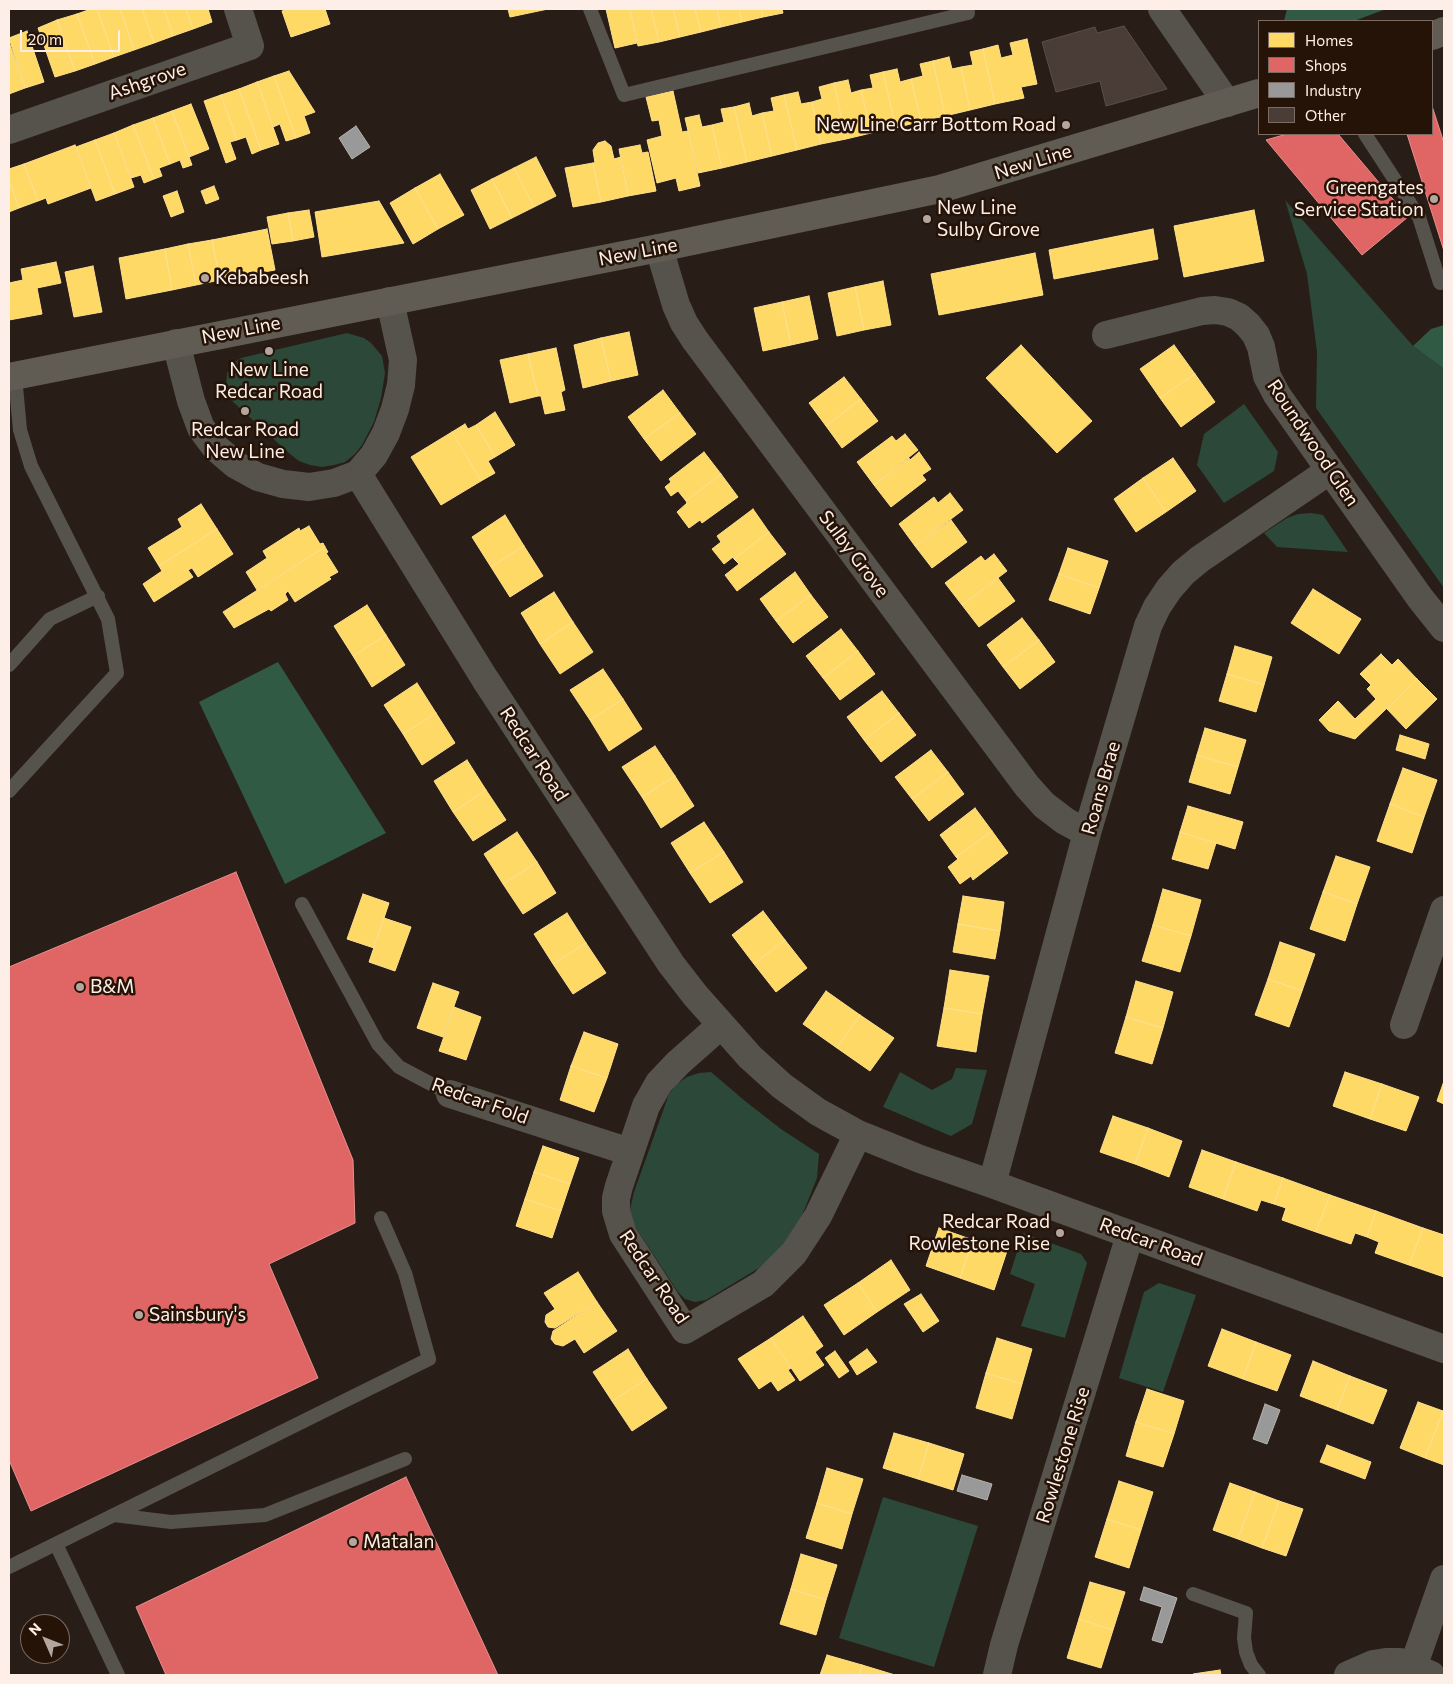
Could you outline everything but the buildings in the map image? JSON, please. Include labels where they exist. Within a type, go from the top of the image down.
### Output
[{"type":"main road","name":"New Line","points":[[12,376],[659,248],[940,189],[1258,94]]},
{"type":"street","name":"Ashgrove","points":[[9,130],[250,46],[238,9]]},
{"type":"street","points":[[1162,9],[1227,103]]},
{"type":"street","name":"Sulby Grove","points":[[659,248],[676,304],[684,323],[695,340],[1027,786],[1044,804],[1065,821],[1088,833]]},
{"type":"street","points":[[176,343],[191,401],[201,428],[216,448],[236,465],[258,477],[283,484],[300,486],[334,483],[358,474],[374,455],[395,409],[401,385],[403,360],[390,301]]},
{"type":"street","name":"Roundwood Glen","points":[[1106,335],[1202,311],[1228,312],[1239,317],[1256,335],[1261,347],[1267,376],[1277,396],[1420,598],[1444,628]]},
{"type":"street","name":"Roans Brae","points":[[992,1184],[1088,833],[1148,626],[1157,607],[1183,573],[1200,559],[1329,471]]},
{"type":"street","name":"Redcar Road","points":[[358,474],[485,679],[671,964],[750,1057],[782,1086],[818,1112],[858,1134],[920,1159],[1444,1349]]},
{"type":"street","points":[[1404,1024],[1444,910]]},
{"type":"street","name":"Redcar Road","points":[[721,1025],[678,1063],[659,1083],[646,1106],[616,1198],[616,1211],[623,1234],[685,1330],[763,1284],[794,1253],[818,1216],[858,1134]]},
{"type":"street","name":"Redcar Fold","points":[[450,1094],[630,1152]]},
{"type":"street","name":"Rowlestone Rise","points":[[997,1675],[1004,1645],[1130,1235]]},
{"type":"street","points":[[1348,1675],[1373,1664],[1386,1662],[1400,1662],[1422,1671],[1444,1579]]},
{"type":"lane","points":[[590,9],[624,95],[968,12],[967,9]]},
{"type":"lane","points":[[1366,135],[1419,217],[1440,283],[1444,282]]},
{"type":"lane","points":[[9,792],[117,673],[108,619],[32,466],[20,430],[12,376]]},
{"type":"lane","points":[[9,665],[50,619],[98,596]]},
{"type":"lane","name":"Redcar Fold","points":[[302,904],[378,1044],[399,1067],[450,1094]]},
{"type":"lane","points":[[9,1567],[429,1359],[405,1273],[381,1218]]},
{"type":"lane","points":[[114,1515],[171,1522],[265,1515],[405,1459]]},
{"type":"lane","points":[[56,1544],[118,1675]]},
{"type":"lane","points":[[1193,1594],[1246,1613],[1244,1638],[1246,1652],[1251,1665],[1259,1675]]},
{"type":"green space","points":[[1287,9],[1386,9],[1357,20],[1284,20]]},
{"type":"green space","points":[[1285,200],[1413,346],[1444,369],[1444,588],[1316,408],[1317,352],[1307,274]]},
{"type":"green space","points":[[1444,325],[1444,369],[1413,346],[1431,329]]},
{"type":"green space","points":[[347,333],[364,338],[382,356],[385,373],[381,398],[374,422],[355,454],[345,462],[334,465],[322,467],[310,465],[299,461],[290,454],[231,400],[226,387],[227,373],[235,362],[241,358]]},
{"type":"green space","points":[[1244,404],[1278,452],[1274,471],[1224,503],[1197,465],[1204,434]]},
{"type":"green space","points":[[1311,513],[1323,515],[1348,552],[1277,547],[1264,533],[1287,518],[1298,514]]},
{"type":"green space","points":[[278,662],[386,833],[285,884],[199,702]]},
{"type":"green space","points":[[956,1068],[987,1070],[972,1124],[951,1136],[883,1107],[900,1072],[932,1090],[952,1079]]},
{"type":"green space","points":[[711,1072],[781,1129],[819,1154],[817,1178],[797,1228],[780,1250],[759,1268],[706,1300],[695,1302],[685,1299],[678,1292],[634,1225],[630,1209],[634,1192],[669,1094],[677,1084],[687,1077]]},
{"type":"green space","points":[[1023,1233],[1081,1254],[1087,1263],[1065,1338],[1021,1326],[1035,1284],[1010,1274]]},
{"type":"green space","points":[[1159,1283],[1196,1295],[1163,1392],[1119,1378],[1144,1292]]},
{"type":"green space","points":[[883,1497],[978,1526],[934,1667],[839,1638]]},
{"type":"place","name":"New Line Carr Bottom Road","points":[[1066,125]]},
{"type":"place","name":"Greengates Service Station","points":[[1434,199]]},
{"type":"place","name":"New Line Sulby Grove","points":[[927,219]]},
{"type":"place","name":"Kebabeesh","points":[[205,278]]},
{"type":"place","name":"New Line Redcar Road","points":[[269,351]]},
{"type":"place","name":"Redcar Road New Line","points":[[245,411]]},
{"type":"place","name":"B&M","points":[[80,987]]},
{"type":"place","name":"Redcar Road Rowlestone Rise","points":[[1060,1233]]},
{"type":"place","name":"Sainsbury's","points":[[139,1315]]},
{"type":"place","name":"Matalan","points":[[353,1542]]}]
